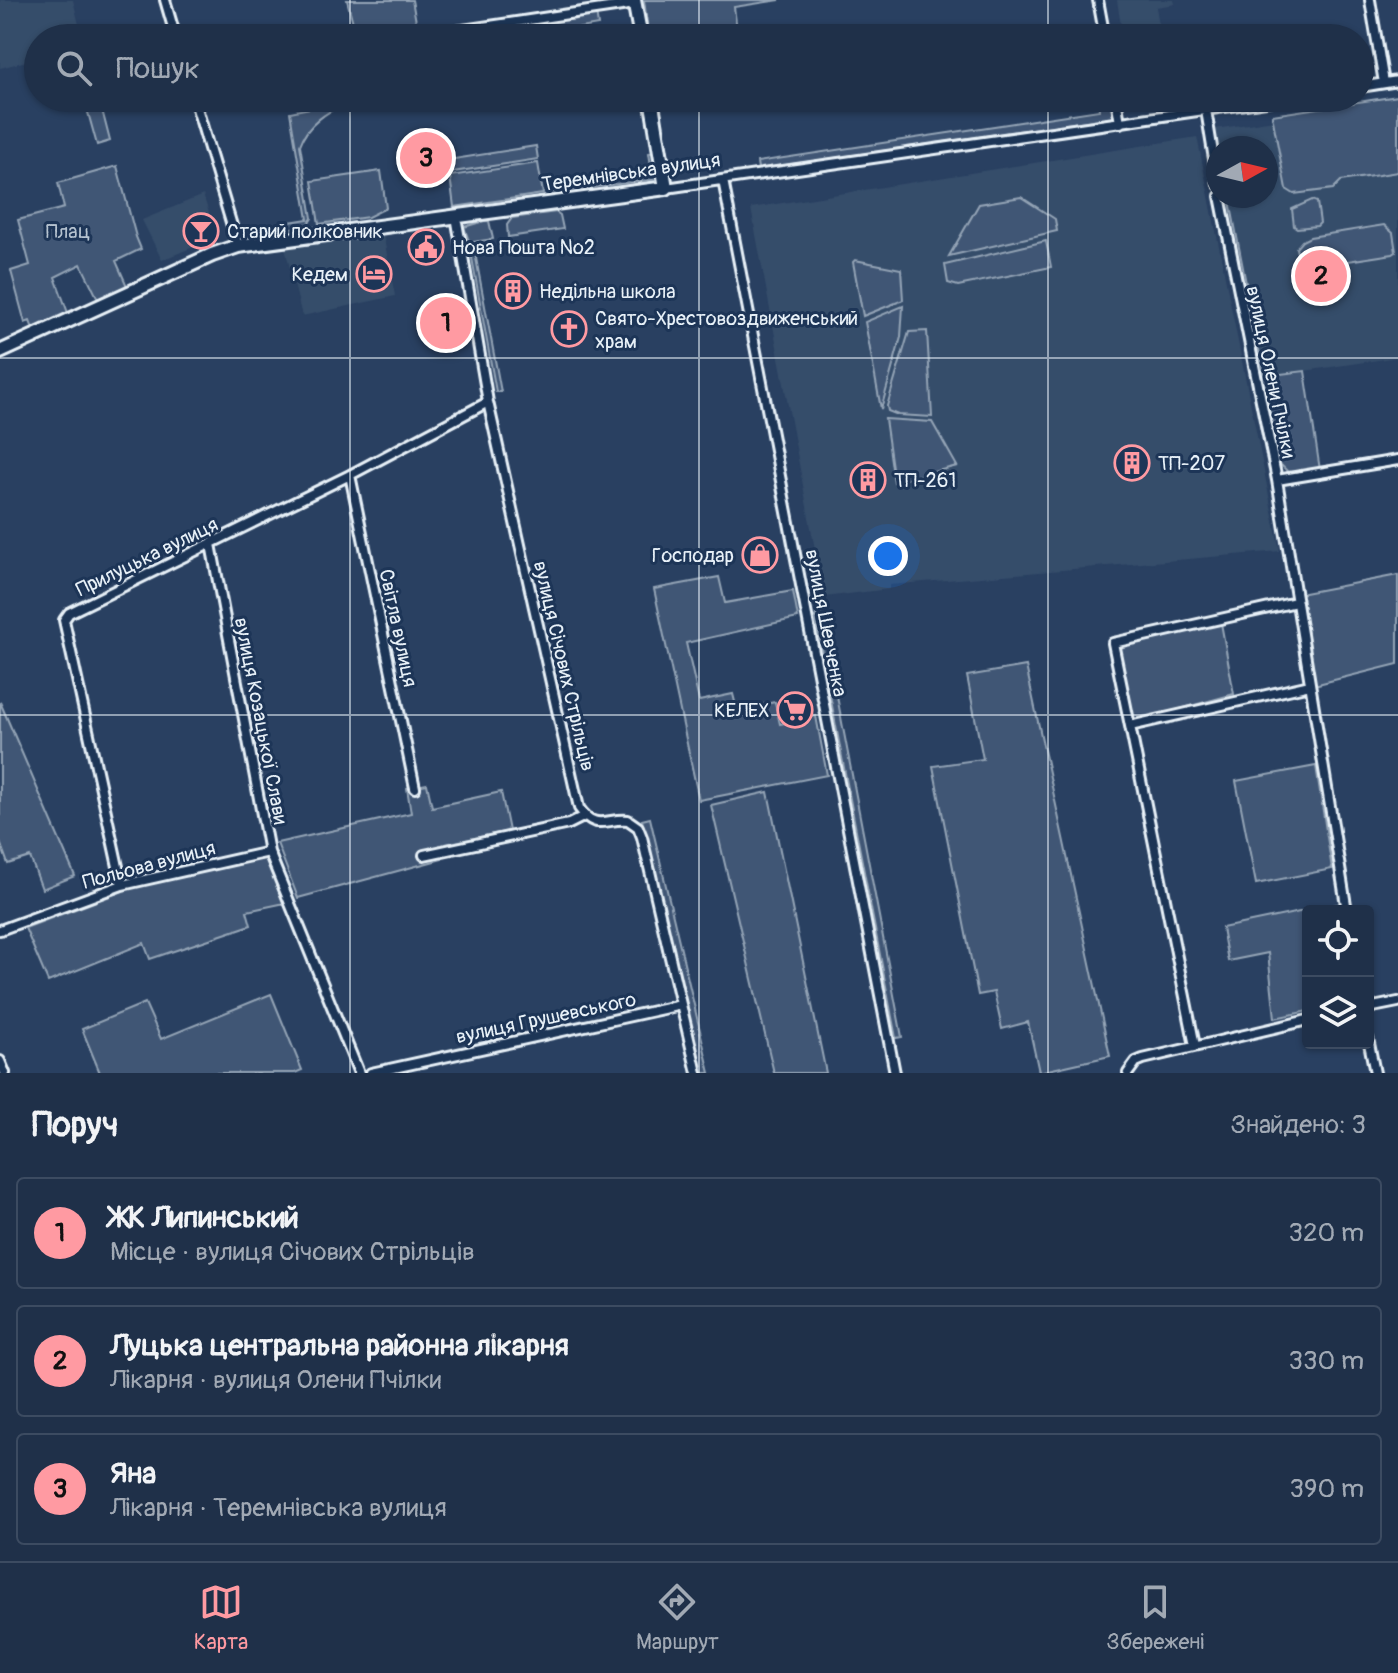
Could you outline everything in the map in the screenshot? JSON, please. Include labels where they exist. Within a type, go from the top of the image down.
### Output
[{"type":"street","points":[[165,0],[172,24]]},
{"type":"street","points":[[1098,0],[1102,24]]},
{"type":"street","points":[[1370,0],[1384,83]]},
{"type":"street","points":[[498,24],[635,2],[639,24]]},
{"type":"street","points":[[1374,85],[1398,81]]},
{"type":"street","points":[[198,112],[238,246]]},
{"type":"street","points":[[653,112],[666,188]]},
{"type":"street","points":[[1118,112],[1120,123]]},
{"type":"street","name":"Теремнівська вулиця","points":[[0,352],[238,246],[1193,112]]},
{"type":"street","points":[[1206,112],[1210,136]]},
{"type":"street","name":"вулиця Шевченка","points":[[723,180],[895,1073]]},
{"type":"street","name":"вулиця Олени Пчілки","points":[[1222,208],[1277,480],[1398,460]]},
{"type":"street","name":"вулиця Січових Стрільців","points":[[456,216],[488,402],[579,808],[585,816]]},
{"type":"street","name":"Прилуцька вулиця","points":[[122,885],[64,620],[69,613],[350,475],[488,402]]},
{"type":"street","name":"Світла вулиця","points":[[350,475],[415,788]]},
{"type":"street","points":[[1277,480],[1346,905]]},
{"type":"street","name":"вулиця Козацької Слави","points":[[211,544],[269,852],[359,1073]]},
{"type":"street","points":[[1195,1046],[1113,643],[1296,602]]},
{"type":"street","points":[[1130,726],[1310,685]]},
{"type":"street","points":[[424,855],[569,824],[585,816],[598,823],[628,820],[638,827],[697,1073]]},
{"type":"street","name":"Польова вулиця","points":[[0,930],[122,885],[269,852]]},
{"type":"street","points":[[1374,1007],[1398,1002]]},
{"type":"street","name":"вулиця Грушевського","points":[[371,1073],[681,1005]]},
{"type":"street","points":[[1128,1071],[1143,1059],[1302,1021]]},
{"type":"street","points":[[1370,1049],[1375,1073]]},
{"type":"street","points":[[0,1061],[5,1073]]},
{"type":"shaded area","points":[[0,0],[73,0],[79,24],[24,24],[24,62],[0,68]]},
{"type":"shaded area","points":[[1117,0],[1174,0],[1175,4],[1156,7],[1159,24],[1121,24]]},
{"type":"shaded area","points":[[1398,101],[1398,357],[1264,377],[1231,208],[1278,208],[1278,136],[1216,136],[1215,129],[1326,112],[1374,112],[1374,105]]},
{"type":"shaded area","points":[[1197,137],[1206,182],[1206,208],[1211,208],[1280,551],[889,585],[889,589],[824,597],[751,208]]},
{"type":"shaded area","points":[[203,195],[217,237],[162,260],[142,220]]},
{"type":"shaded area","points":[[383,234],[395,296],[302,316],[285,248]]},
{"type":"green space","points":[[347,0],[412,0],[416,24],[353,24]]},
{"type":"green space","points":[[644,0],[780,0],[734,7],[736,24],[647,24]]},
{"type":"green space","points":[[596,12],[598,24],[524,24]]},
{"type":"green space","points":[[1398,96],[1398,172],[1341,181],[1333,189],[1294,194],[1286,189],[1272,115],[1292,112],[1374,112],[1374,100]]},
{"type":"green space","points":[[88,112],[103,112],[110,141],[97,145]]},
{"type":"green space","points":[[290,112],[330,112],[308,130],[300,145],[312,218],[307,226],[243,234],[241,230],[308,219]]},
{"type":"green space","points":[[1086,112],[1113,112],[1114,117],[758,169],[757,162]]},
{"type":"green space","points":[[536,146],[538,159],[446,173],[445,166],[436,167],[435,162]]},
{"type":"green space","points":[[655,152],[659,179],[554,192],[551,186],[652,172],[649,153]]},
{"type":"green space","points":[[538,163],[543,194],[454,207],[450,176]]},
{"type":"green space","name":"Плац","points":[[117,166],[141,249],[116,261],[127,286],[98,299],[81,264],[55,277],[68,313],[33,329],[30,321],[25,323],[11,271],[30,265],[18,220],[64,208],[58,183]]},
{"type":"green space","points":[[381,171],[386,208],[368,217],[319,224],[312,181]]},
{"type":"green space","points":[[1021,197],[1055,219],[1057,231],[949,256],[979,204]]},
{"type":"green space","points":[[1312,200],[1317,202],[1320,223],[1297,228],[1292,209]]},
{"type":"green space","points":[[1225,208],[1231,208],[1264,376],[1305,371],[1320,470],[1289,473],[1279,463]]},
{"type":"green space","points":[[556,212],[560,215],[563,229],[508,237],[507,225],[512,218]]},
{"type":"green space","points":[[489,221],[493,239],[473,242],[501,392],[496,392],[464,227]]},
{"type":"green space","points":[[1384,225],[1393,233],[1396,252],[1393,254],[1309,267],[1299,263],[1296,248],[1310,237]]},
{"type":"green space","points":[[1046,241],[1051,267],[958,286],[948,283],[945,265]]},
{"type":"green space","points":[[855,260],[901,269],[903,300],[863,316]]},
{"type":"green space","points":[[903,306],[901,337],[881,409],[865,322]]},
{"type":"green space","points":[[927,331],[932,417],[898,415],[888,411],[909,332]]},
{"type":"green space","points":[[885,419],[932,422],[957,466],[894,482]]},
{"type":"green space","points":[[1398,575],[1398,664],[1314,685],[1299,594]]},
{"type":"green space","points":[[719,577],[725,603],[793,591],[798,618],[686,643],[699,701],[733,694],[737,710],[775,702],[780,724],[816,716],[827,775],[699,800],[654,589]]},
{"type":"green space","points":[[820,607],[902,1037],[896,1038],[815,617]]},
{"type":"green space","points":[[1221,623],[1234,694],[1133,722],[1118,647]]},
{"type":"green space","points":[[1026,666],[1110,1056],[1039,1072],[1028,1022],[1002,1029],[994,992],[978,995],[933,766],[983,759],[967,676]]},
{"type":"green space","points":[[0,702],[75,876],[42,889],[30,857],[8,864],[0,842]]},
{"type":"green space","points":[[1316,766],[1332,869],[1256,884],[1236,781]]},
{"type":"green space","points":[[427,784],[432,807],[501,792],[509,831],[440,845],[442,859],[298,898],[277,843],[411,813],[407,788]]},
{"type":"green space","points":[[768,792],[826,1073],[774,1073],[711,805]]},
{"type":"green space","points":[[650,818],[710,1073],[702,1073],[642,820]]},
{"type":"green space","points":[[266,858],[285,903],[247,911],[251,925],[150,959],[144,943],[48,982],[25,928],[131,888]]},
{"type":"green space","points":[[1302,911],[1302,1012],[1275,1018],[1268,953],[1228,961],[1222,928]]},
{"type":"green space","points":[[271,994],[302,1070],[295,1073],[100,1073],[82,1029],[145,1003],[161,1039]]},
{"type":"place","name":"Яна","points":[[426,158]]},
{"type":"place","name":"Старий полковник","points":[[201,231]]},
{"type":"place","name":"Нова Пошта №2","points":[[426,247]]},
{"type":"place","name":"Кедем","points":[[374,274]]},
{"type":"place","name":"Луцька центральна районна лікарня","points":[[1321,276]]},
{"type":"place","name":"Недільна школа","points":[[513,291]]},
{"type":"place","name":"ЖК Липинський","points":[[446,323]]},
{"type":"place","name":"Свято-Хрестовоздвиженський храм","points":[[569,329]]},
{"type":"place","name":"ТП-207","points":[[1132,463]]},
{"type":"place","name":"ТП-261","points":[[868,480]]},
{"type":"place","name":"Господар","points":[[760,555]]},
{"type":"place","name":"КЕЛЕХ","points":[[795,710]]}]
